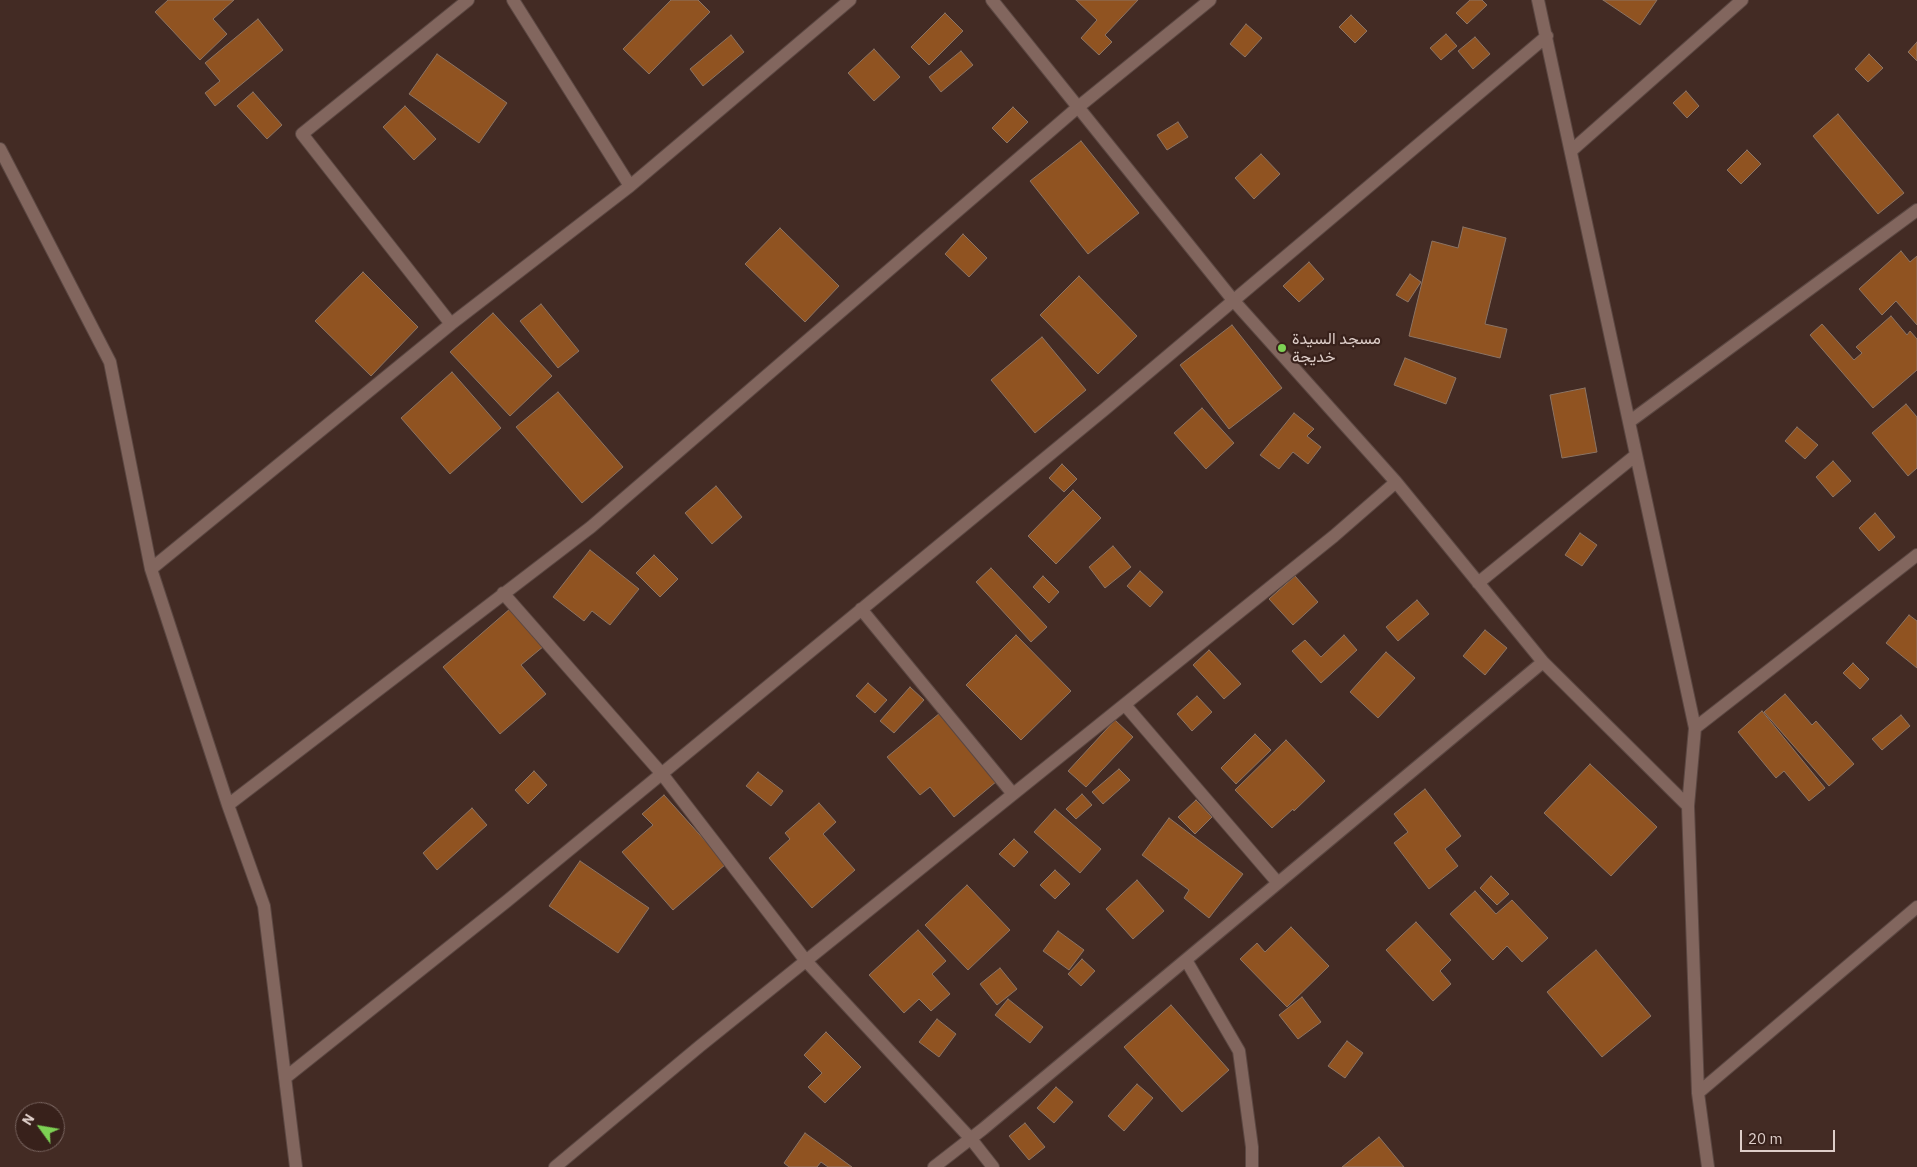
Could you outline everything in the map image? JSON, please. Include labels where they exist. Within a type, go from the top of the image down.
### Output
[{"type":"street","points":[[451,324],[302,134],[468,0]]},
{"type":"street","points":[[513,0],[630,186]]},
{"type":"street","points":[[151,569],[451,324],[630,186],[850,0]]},
{"type":"street","points":[[992,0],[1233,300],[1396,482],[1544,662],[1688,806]]},
{"type":"street","points":[[228,806],[591,527],[1077,108],[1210,0]]},
{"type":"street","points":[[1538,0],[1695,728],[1688,806],[1698,1093],[1708,1167]]},
{"type":"street","points":[[1571,151],[1742,0]]},
{"type":"street","points":[[285,1078],[507,901],[1097,415],[1547,36]]},
{"type":"street","points":[[0,149],[110,362],[151,569],[228,806],[264,906],[296,1167]]},
{"type":"street","points":[[1629,422],[1917,210]]},
{"type":"street","points":[[1478,583],[1636,455]]},
{"type":"street","points":[[555,1167],[700,1046],[1334,536],[1396,482]]},
{"type":"street","points":[[1695,728],[1917,555]]},
{"type":"street","points":[[503,593],[662,774],[806,961],[971,1139],[993,1167]]},
{"type":"street","points":[[862,609],[1014,794]]},
{"type":"street","points":[[934,1167],[971,1139],[1544,662]]},
{"type":"street","points":[[1125,705],[1278,883]]},
{"type":"street","points":[[1698,1093],[1917,907]]},
{"type":"street","points":[[1186,960],[1239,1051],[1252,1147],[1252,1167]]},
{"type":"building","points":[[168,0],[234,0],[213,19],[227,34],[200,60],[155,12]]},
{"type":"building","points":[[671,0],[698,0],[710,12],[649,74],[623,49]]},
{"type":"building","points":[[1076,0],[1138,0],[1105,35],[1112,42],[1099,55],[1081,38],[1097,20]]},
{"type":"building","points":[[1470,0],[1482,0],[1487,5],[1467,24],[1456,13]]},
{"type":"building","points":[[1603,0],[1657,0],[1640,25]]},
{"type":"building","points":[[945,13],[963,31],[929,65],[911,47]]},
{"type":"building","points":[[1351,15],[1367,31],[1355,43],[1339,27]]},
{"type":"building","points":[[258,19],[283,50],[215,106],[205,93],[220,81],[205,63]]},
{"type":"building","points":[[1246,24],[1262,38],[1245,57],[1230,44]]},
{"type":"building","points":[[1446,34],[1457,46],[1441,60],[1430,48]]},
{"type":"building","points":[[731,35],[744,52],[703,86],[690,69]]},
{"type":"building","points":[[1475,37],[1490,54],[1473,69],[1458,51]]},
{"type":"building","points":[[1917,42],[1917,61],[1908,52]]},
{"type":"building","points":[[874,49],[900,77],[874,101],[848,73]]},
{"type":"building","points":[[961,51],[973,65],[941,92],[929,77]]},
{"type":"building","points":[[437,54],[507,103],[479,143],[409,94]]},
{"type":"building","points":[[1869,54],[1883,68],[1868,82],[1855,69]]},
{"type":"building","points":[[1686,91],[1699,106],[1687,118],[1673,103]]},
{"type":"building","points":[[253,92],[282,125],[267,139],[237,106]]},
{"type":"building","points":[[405,106],[436,139],[414,160],[383,127]]},
{"type":"building","points":[[1013,107],[1028,122],[1007,143],[992,128]]},
{"type":"building","points":[[1838,114],[1904,193],[1878,214],[1813,136]]},
{"type":"building","points":[[1178,122],[1188,137],[1167,150],[1157,135]]},
{"type":"building","points":[[1081,141],[1139,213],[1088,254],[1030,181]]},
{"type":"building","points":[[1747,150],[1761,164],[1741,184],[1727,170]]},
{"type":"building","points":[[1261,154],[1280,174],[1254,199],[1235,178]]},
{"type":"building","points":[[1463,227],[1506,238],[1485,324],[1507,329],[1500,358],[1409,336],[1432,241],[1458,248]]},
{"type":"building","points":[[780,228],[839,286],[805,322],[745,264]]},
{"type":"building","points":[[963,234],[987,258],[969,277],[945,254]]},
{"type":"building","points":[[1901,251],[1910,262],[1917,256],[1917,325],[1896,301],[1882,315],[1859,289]]},
{"type":"building","points":[[1309,262],[1324,279],[1299,302],[1283,286]]},
{"type":"building","points":[[363,272],[418,327],[371,376],[315,321]]},
{"type":"building","points":[[1410,274],[1421,282],[1408,302],[1396,295]]},
{"type":"building","points":[[1079,276],[1137,336],[1098,374],[1040,315]]},
{"type":"building","points":[[541,304],[579,351],[558,368],[520,321]]},
{"type":"building","points":[[493,313],[552,376],[510,416],[450,352]]},
{"type":"building","points":[[1891,316],[1907,335],[1910,331],[1917,339],[1917,370],[1873,408],[1810,335],[1822,324],[1854,360],[1862,353],[1856,347]]},
{"type":"building","points":[[1232,325],[1282,388],[1229,429],[1180,365]]},
{"type":"building","points":[[1042,337],[1086,390],[1035,433],[991,380]]},
{"type":"building","points":[[1405,358],[1456,378],[1446,404],[1394,385]]},
{"type":"building","points":[[452,372],[501,428],[450,474],[401,418]]},
{"type":"building","points":[[1585,388],[1597,452],[1562,458],[1550,395]]},
{"type":"building","points":[[558,392],[623,467],[582,503],[516,427]]},
{"type":"building","points":[[1906,404],[1917,417],[1917,468],[1908,476],[1872,433]]},
{"type":"building","points":[[1202,408],[1234,443],[1206,469],[1174,433]]},
{"type":"building","points":[[1294,413],[1314,429],[1307,436],[1321,447],[1308,464],[1293,452],[1279,469],[1260,455]]},
{"type":"building","points":[[1797,427],[1818,445],[1805,459],[1785,441]]},
{"type":"building","points":[[1833,461],[1851,481],[1833,497],[1816,477]]},
{"type":"building","points":[[1062,464],[1077,479],[1064,492],[1049,478]]},
{"type":"building","points":[[716,486],[742,517],[712,544],[685,513]]},
{"type":"building","points":[[1073,490],[1101,518],[1056,564],[1028,536]]},
{"type":"building","points":[[1875,513],[1895,537],[1879,551],[1859,528]]},
{"type":"building","points":[[1580,533],[1597,545],[1582,566],[1565,555]]},
{"type":"building","points":[[1113,546],[1131,567],[1105,588],[1089,567]]},
{"type":"building","points":[[590,550],[639,589],[610,625],[592,611],[584,621],[553,597]]},
{"type":"building","points":[[654,555],[678,579],[660,597],[636,573]]},
{"type":"building","points":[[991,568],[1047,627],[1031,642],[976,582]]},
{"type":"building","points":[[1140,571],[1163,592],[1150,607],[1127,586]]},
{"type":"building","points":[[1043,576],[1059,592],[1049,603],[1033,587]]},
{"type":"building","points":[[1295,576],[1318,602],[1293,625],[1269,599]]},
{"type":"building","points":[[1417,600],[1429,614],[1398,641],[1386,627]]},
{"type":"building","points":[[511,608],[544,646],[521,665],[546,694],[500,734],[443,667]]},
{"type":"building","points":[[1909,615],[1917,621],[1917,668],[1886,643]]},
{"type":"building","points":[[1485,630],[1507,648],[1485,675],[1463,656]]},
{"type":"building","points":[[1016,635],[1071,691],[1021,740],[966,685]]},
{"type":"building","points":[[1344,635],[1357,650],[1321,683],[1292,651],[1305,640],[1321,657]]},
{"type":"building","points":[[1209,650],[1241,684],[1224,699],[1193,665]]},
{"type":"building","points":[[1386,652],[1415,678],[1378,718],[1350,692]]},
{"type":"building","points":[[1853,663],[1869,679],[1860,689],[1843,673]]},
{"type":"building","points":[[868,683],[887,700],[875,713],[856,696]]},
{"type":"building","points":[[910,687],[924,700],[894,733],[880,721]]},
{"type":"building","points":[[1785,694],[1812,725],[1816,721],[1854,764],[1829,786],[1764,712]]},
{"type":"building","points":[[1197,696],[1212,712],[1192,731],[1177,714]]},
{"type":"building","points":[[1762,711],[1825,788],[1809,801],[1784,771],[1776,778],[1738,732]]},
{"type":"building","points":[[940,713],[997,781],[954,817],[930,787],[920,795],[887,757]]},
{"type":"building","points":[[1901,715],[1910,726],[1882,750],[1872,739]]},
{"type":"building","points":[[1115,720],[1133,737],[1086,787],[1068,771]]},
{"type":"building","points":[[1255,734],[1271,750],[1236,784],[1221,768]]},
{"type":"building","points":[[1286,740],[1325,781],[1294,811],[1293,809],[1272,828],[1235,790]]},
{"type":"building","points":[[1590,764],[1657,827],[1611,876],[1544,813]]},
{"type":"building","points":[[1119,769],[1130,780],[1103,804],[1092,792]]},
{"type":"building","points":[[534,771],[547,785],[528,804],[515,790]]},
{"type":"building","points":[[758,772],[783,791],[771,806],[746,786]]},
{"type":"building","points":[[1425,789],[1461,836],[1445,849],[1458,866],[1429,889],[1394,843],[1408,832],[1394,814]]},
{"type":"building","points":[[1082,794],[1092,805],[1076,819],[1066,809]]},
{"type":"building","points":[[664,795],[726,864],[673,910],[622,852],[653,825],[642,814]]},
{"type":"building","points":[[1196,800],[1212,817],[1195,834],[1178,817]]},
{"type":"building","points":[[819,803],[836,822],[823,834],[855,870],[812,908],[769,858],[790,839],[785,833]]},
{"type":"building","points":[[472,808],[487,825],[437,870],[423,853]]},
{"type":"building","points":[[1055,809],[1101,849],[1080,873],[1034,832]]},
{"type":"building","points":[[1169,818],[1243,874],[1209,918],[1184,898],[1189,890],[1142,855]]},
{"type":"building","points":[[1014,839],[1028,852],[1014,867],[999,854]]},
{"type":"building","points":[[580,861],[649,908],[618,953],[549,906]]},
{"type":"building","points":[[1055,870],[1070,884],[1055,899],[1040,885]]},
{"type":"building","points":[[1491,876],[1509,894],[1497,905],[1480,888]]},
{"type":"building","points":[[1137,880],[1164,911],[1133,939],[1106,909]]},
{"type":"building","points":[[967,885],[1010,930],[968,970],[925,925]]},
{"type":"building","points":[[1475,891],[1496,914],[1512,900],[1548,938],[1522,962],[1507,946],[1493,960],[1450,914]]},
{"type":"building","points":[[1416,922],[1451,960],[1440,971],[1451,984],[1433,1001],[1386,950]]},
{"type":"building","points":[[1291,927],[1329,966],[1287,1007],[1240,959],[1257,943],[1265,952]]},
{"type":"building","points":[[918,930],[946,961],[932,974],[950,994],[931,1011],[919,999],[904,1013],[869,975]]},
{"type":"building","points":[[1058,931],[1084,950],[1069,970],[1043,951]]},
{"type":"building","points":[[1596,950],[1651,1016],[1602,1057],[1547,992]]},
{"type":"building","points":[[1082,959],[1095,971],[1081,986],[1068,974]]},
{"type":"building","points":[[1000,968],[1017,989],[997,1005],[980,984]]},
{"type":"building","points":[[1302,997],[1321,1022],[1298,1039],[1279,1015]]},
{"type":"building","points":[[1008,999],[1043,1027],[1030,1043],[995,1015]]},
{"type":"building","points":[[1171,1005],[1229,1070],[1182,1112],[1124,1047]]},
{"type":"building","points":[[937,1019],[956,1034],[939,1057],[919,1042]]},
{"type":"building","points":[[826,1032],[861,1067],[825,1103],[808,1087],[822,1073],[804,1055]]},
{"type":"building","points":[[1347,1041],[1363,1053],[1345,1078],[1328,1066]]},
{"type":"building","points":[[1137,1084],[1153,1098],[1124,1131],[1108,1116]]},
{"type":"building","points":[[1056,1087],[1073,1102],[1054,1123],[1037,1108]]},
{"type":"building","points":[[1025,1123],[1045,1147],[1029,1160],[1009,1136]]},
{"type":"building","points":[[805,1133],[852,1167],[828,1167],[821,1162],[817,1167],[789,1167],[784,1163]]},
{"type":"building","points":[[1379,1137],[1404,1167],[1342,1167]]},
{"type":"place","name":"مسجد السيدة خديجة","points":[[1282,348]]}]
